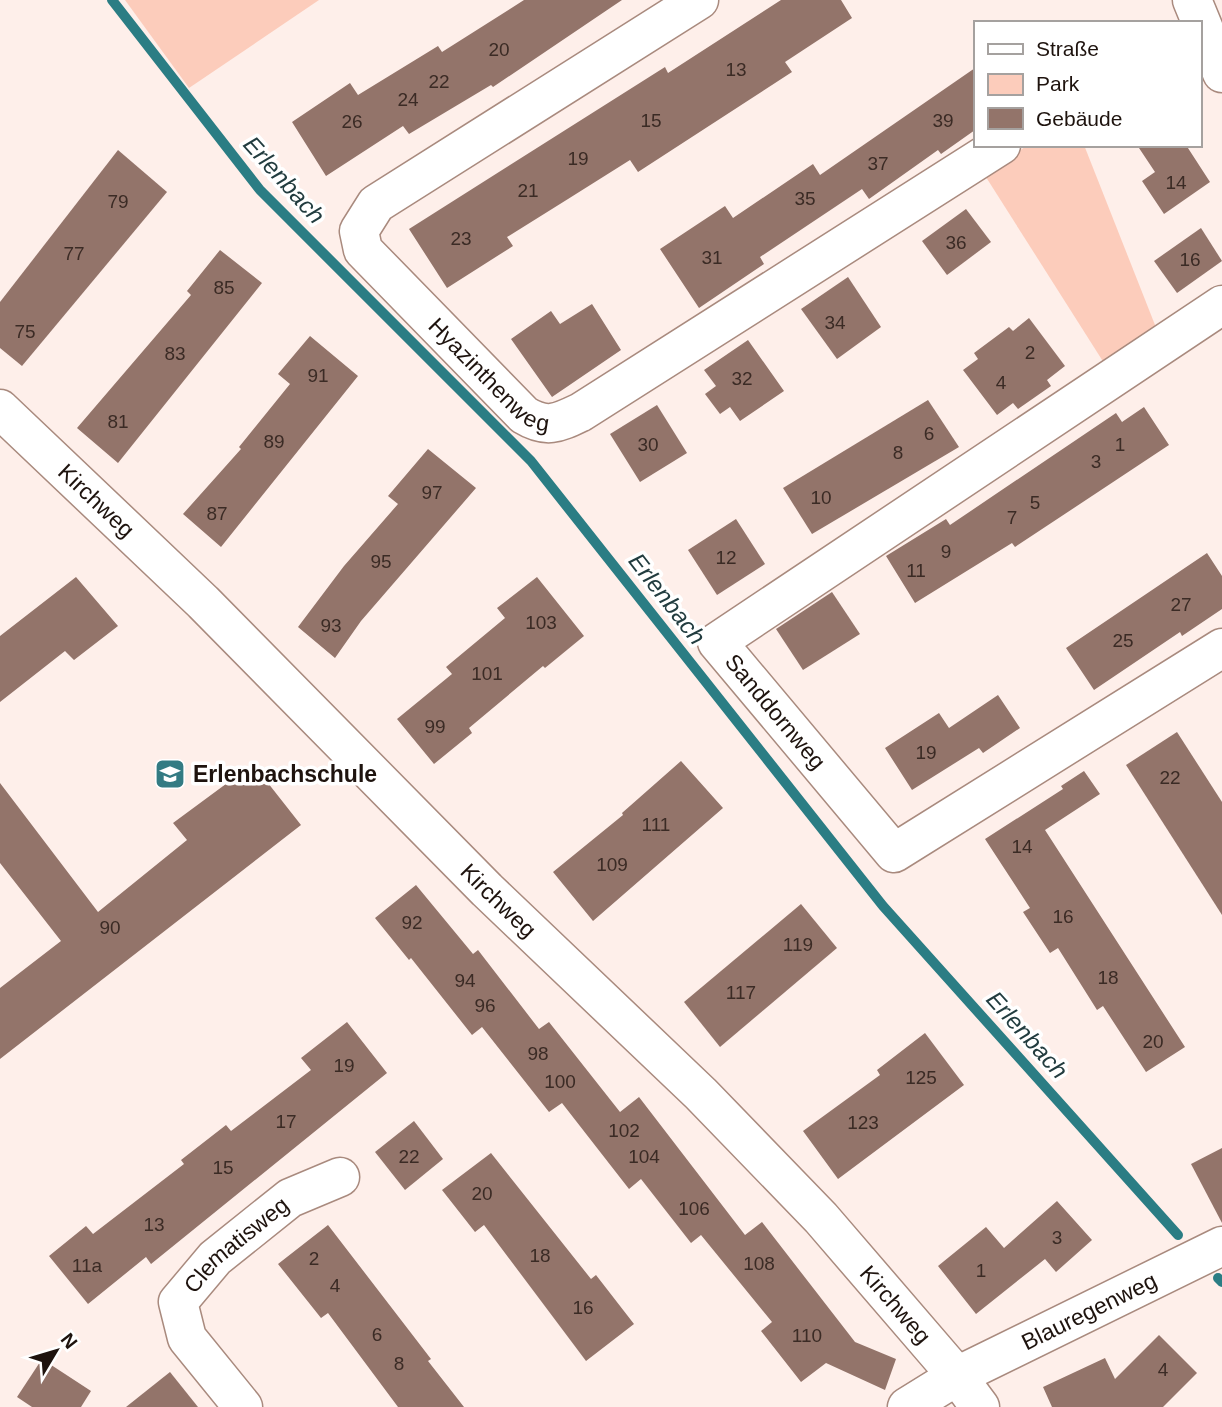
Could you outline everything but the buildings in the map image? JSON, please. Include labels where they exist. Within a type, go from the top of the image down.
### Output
[{"type":"street","name":"Hyazinthenweg","points":[[699,0],[376,204],[362,222],[359,231],[363,250],[524,415],[538,424],[552,425],[581,412],[999,147]]},
{"type":"street","points":[[1201,27],[1222,73]]},
{"type":"street","name":"Sanddornweg","points":[[1222,305],[717,642],[894,853],[1222,648]]},
{"type":"street","name":"Kirchweg","points":[[0,410],[203,602],[477,881],[701,1094],[821,1218],[957,1376],[980,1407]]},
{"type":"street","name":"Clematisweg","points":[[243,1407],[187,1338],[178,1302],[215,1258],[290,1198],[340,1177]]},
{"type":"street","name":"Blauregenweg","points":[[907,1407],[957,1376],[1222,1246]]},
{"type":"green space","points":[[125,0],[319,0],[189,88]]},
{"type":"green space","points":[[1025,147],[1085,147],[1157,330],[1104,363],[984,174]]},
{"type":"waterway","name":"Erlenbach","points":[[112,0],[260,190],[531,461],[883,906],[1178,1235]]},
{"type":"waterway","name":"Erlenbach","points":[[1218,1278],[1222,1282]]},
{"type":"place","name":"Erlenbachschule","points":[[170,774]]}]
